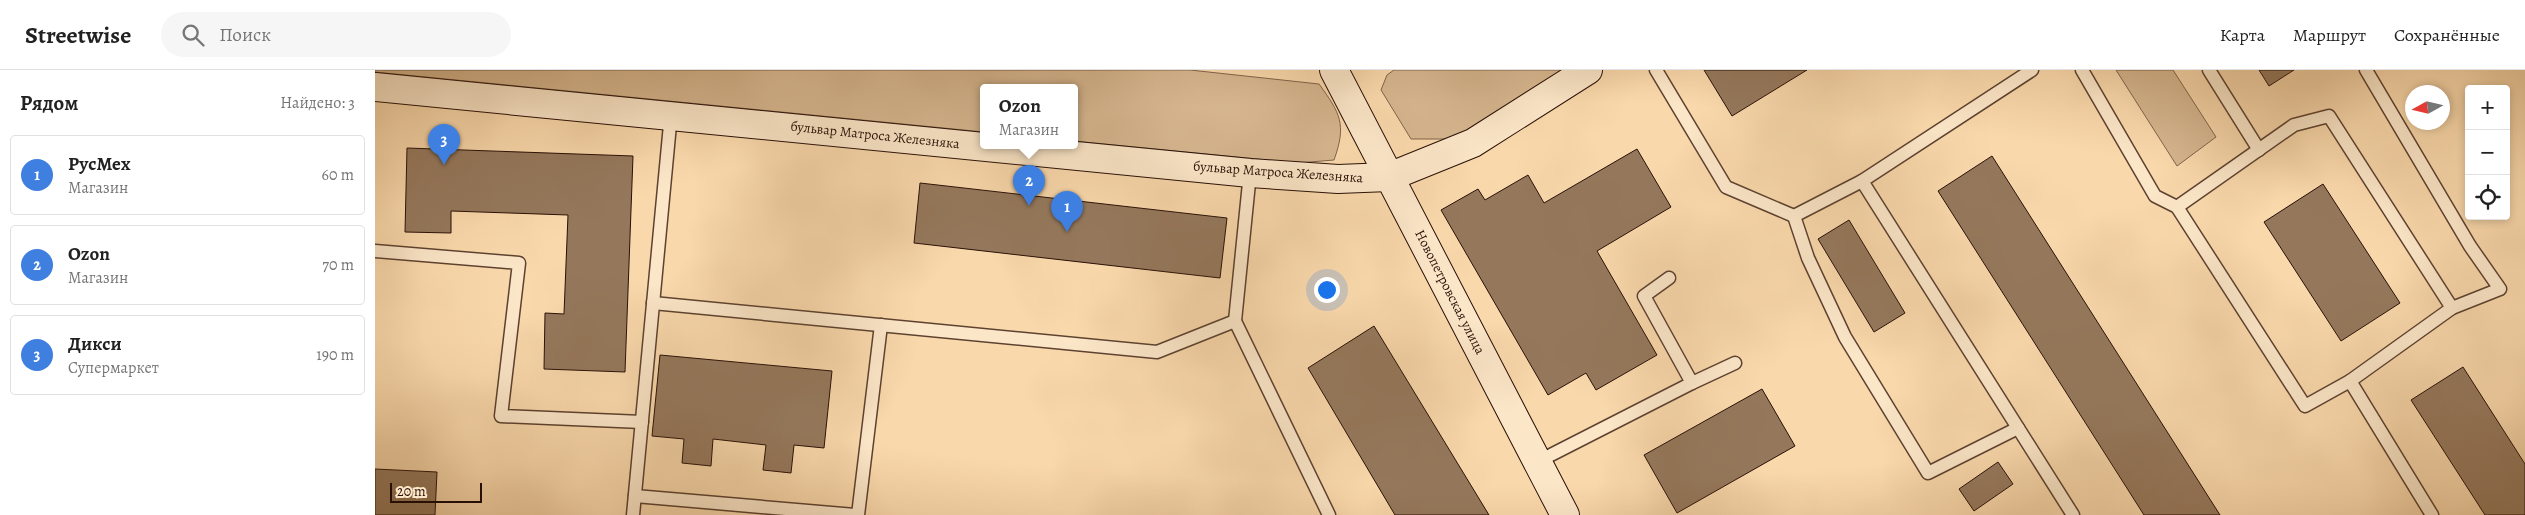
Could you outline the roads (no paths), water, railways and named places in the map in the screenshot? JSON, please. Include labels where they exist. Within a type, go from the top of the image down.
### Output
[{"type":"street","name":"Новопетровская улица","points":[[1334,70],[1565,515]]},
{"type":"street","name":"бульвар Матроса Железняка","points":[[1014,149],[1250,173],[1338,178],[1389,178],[1473,143],[1588,70]]},
{"type":"street","name":"бульвар Матроса Железняка","points":[[375,87],[671,114],[980,145]]},
{"type":"lane","points":[[1656,70],[1726,187],[1794,216],[1808,258],[1845,337],[1928,472],[2018,428]]},
{"type":"lane","points":[[1794,216],[1862,181],[2032,70]]},
{"type":"lane","points":[[2082,70],[2155,196],[2177,207],[2305,406],[2351,381],[2452,308],[2500,289],[2470,246],[2366,70]]},
{"type":"lane","points":[[2209,70],[2259,150]]},
{"type":"lane","points":[[633,515],[671,114]]},
{"type":"lane","points":[[2177,207],[2294,125],[2329,116],[2452,308]]},
{"type":"lane","points":[[1250,173],[1235,321],[1329,515]]},
{"type":"lane","points":[[1862,181],[2073,515]]},
{"type":"lane","points":[[375,251],[519,263],[501,416],[642,422]]},
{"type":"lane","points":[[1669,278],[1644,296],[1691,384]]},
{"type":"lane","points":[[653,303],[1157,352],[1235,321]]},
{"type":"lane","points":[[635,496],[856,515],[881,325]]},
{"type":"lane","points":[[1537,462],[1735,363]]},
{"type":"lane","points":[[2351,381],[2432,515]]},
{"type":"place","name":"Дикси","points":[[444,165]]},
{"type":"place","name":"Ozon","points":[[1029,206]]},
{"type":"place","name":"РусМех","points":[[1067,232]]}]
